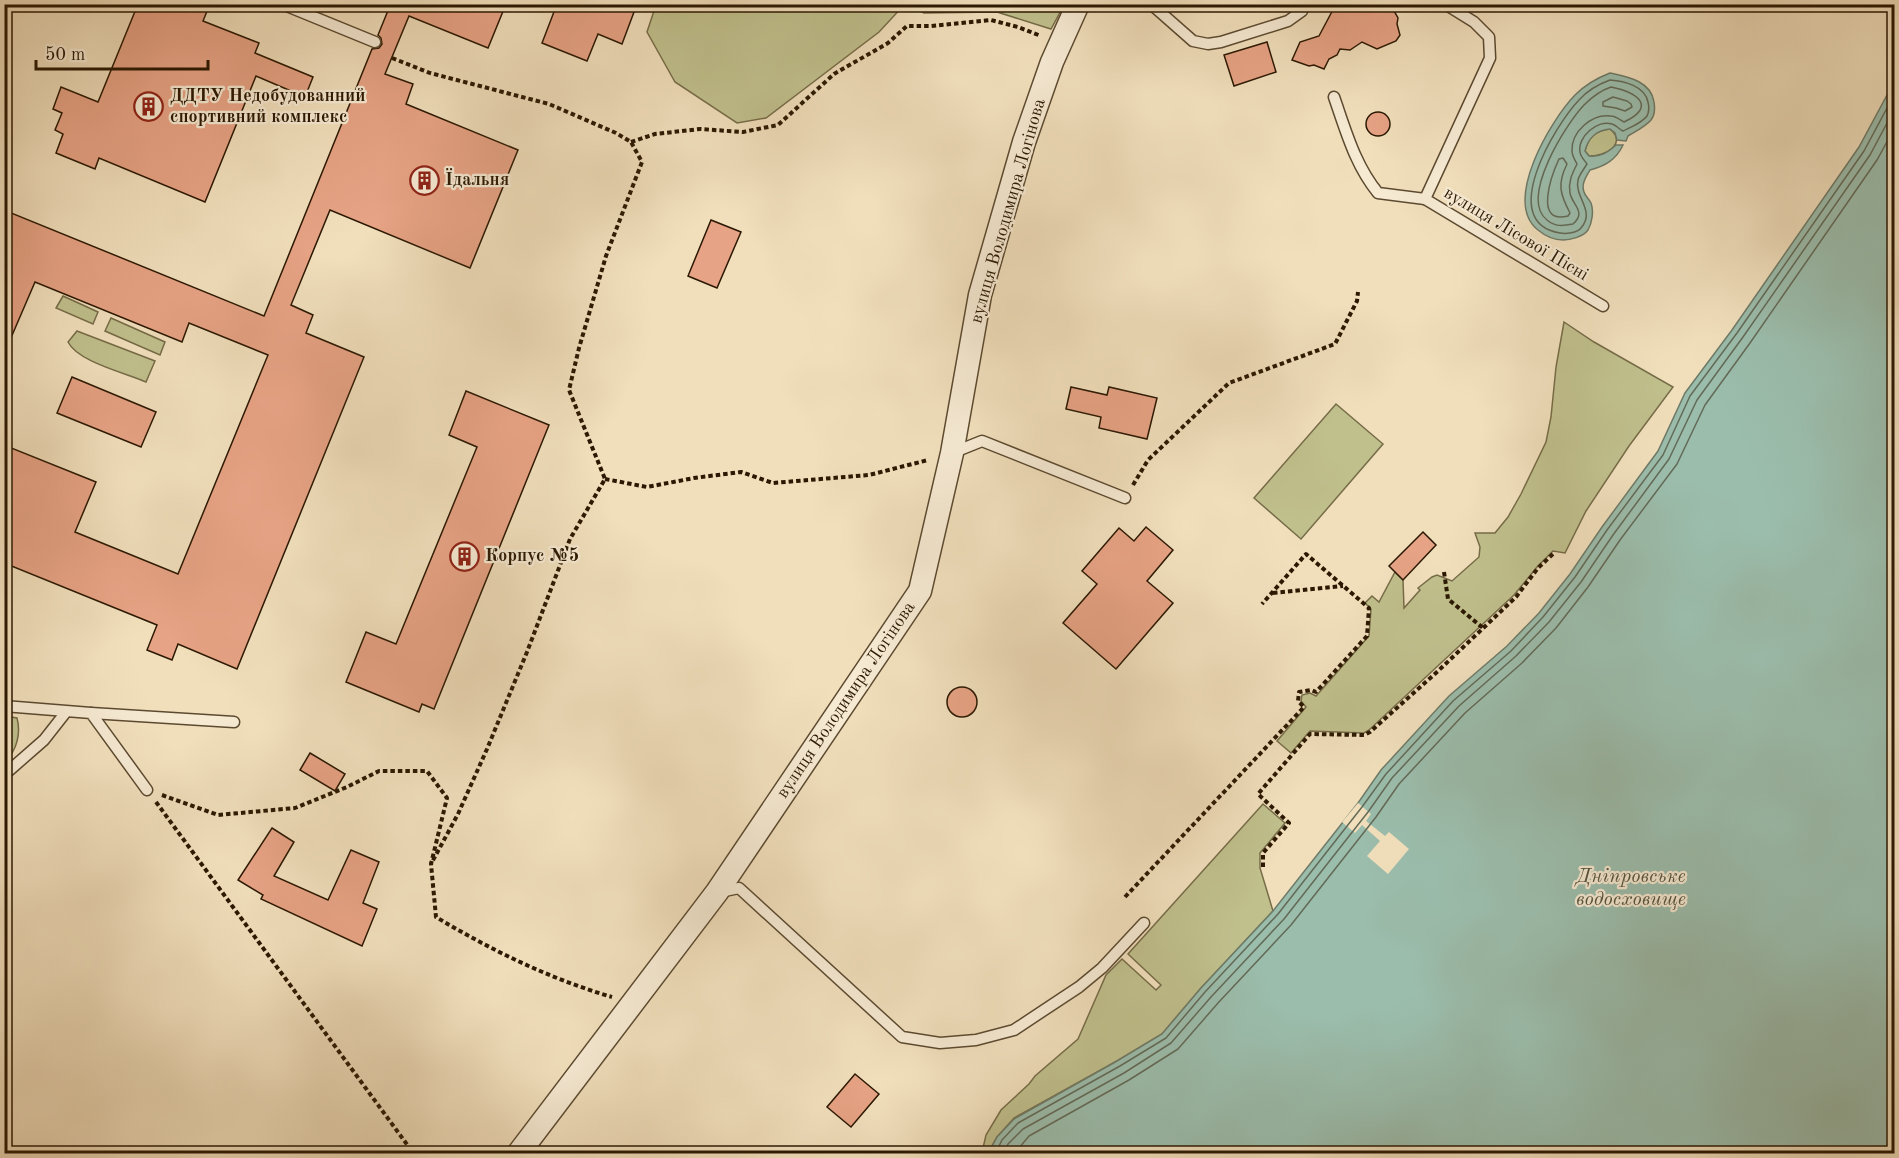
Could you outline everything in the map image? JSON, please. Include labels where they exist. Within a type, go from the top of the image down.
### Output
[{"type":"street","name":"вулиця Володимира Логінова","points":[[518,1154],[717,892],[920,591],[952,453],[981,296],[1024,142],[1052,62],[1078,4]]},
{"type":"lane","points":[[282,4],[375,42]]},
{"type":"lane","points":[[1151,4],[1193,41],[1208,44],[1288,21],[1302,11],[1305,4]]},
{"type":"lane","name":"вулиця Лісової Пісні","points":[[1445,4],[1474,21],[1489,37],[1490,58],[1425,198],[1604,306]]},
{"type":"lane","points":[[1334,97],[1354,154],[1366,178],[1378,193],[1425,198]]},
{"type":"lane","points":[[952,453],[982,441],[1125,498]]},
{"type":"lane","points":[[4,706],[234,723]]},
{"type":"lane","points":[[4,775],[44,740],[66,711]]},
{"type":"lane","points":[[91,714],[147,790]]},
{"type":"lane","points":[[717,892],[739,888],[902,1037],[940,1043],[976,1040],[1014,1030],[1079,987],[1102,968],[1144,923]]},
{"type":"path","points":[[631,142],[656,134],[700,129],[743,132],[778,125],[834,74],[888,43],[907,26],[991,20],[1061,42]]},
{"type":"path","points":[[392,58],[430,73],[549,104],[616,133],[631,142],[642,162],[606,256],[569,390],[605,479]]},
{"type":"path","points":[[1125,498],[1148,460],[1229,383],[1335,344],[1357,301],[1358,292]]},
{"type":"path","points":[[605,479],[647,487],[741,472],[773,483],[870,475],[900,469],[952,453]]},
{"type":"path","points":[[430,864],[458,814],[487,749],[570,538],[605,479]]},
{"type":"path","points":[[1263,867],[1263,853],[1289,823],[1257,794],[1310,734],[1365,735],[1370,732],[1516,597],[1538,568],[1554,553]]},
{"type":"path","points":[[1125,897],[1304,707],[1298,701],[1299,692],[1311,690],[1317,692],[1367,636],[1369,608],[1306,554],[1262,604]]},
{"type":"path","points":[[1444,572],[1448,599],[1483,628]]},
{"type":"path","points":[[1272,593],[1344,586]]},
{"type":"path","points":[[147,790],[218,814],[295,808],[380,771],[428,771],[447,798],[430,864],[436,917],[478,942],[573,986],[632,1004]]},
{"type":"path","points":[[147,790],[414,1154]]},
{"type":"green space","points":[[656,4],[904,5],[879,32],[766,118],[737,123],[675,82],[647,32]]},
{"type":"green space","points":[[908,5],[1064,5],[1051,29],[997,12],[924,13]]},
{"type":"green space","points":[[1610,129],[1616,140],[1612,148],[1607,152],[1589,156],[1585,151],[1591,139],[1597,133]]},
{"type":"green space","points":[[63,296],[98,312],[93,324],[56,308]]},
{"type":"green space","points":[[111,318],[165,342],[160,355],[105,331]]},
{"type":"green space","points":[[1564,322],[1594,342],[1673,387],[1629,446],[1586,511],[1565,553],[1553,551],[1514,595],[1369,730],[1364,733],[1310,731],[1291,753],[1277,741],[1306,707],[1301,701],[1302,695],[1310,693],[1316,696],[1369,636],[1371,609],[1365,603],[1372,596],[1379,602],[1395,572],[1403,580],[1404,608],[1420,590],[1418,588],[1432,577],[1437,575],[1452,581],[1479,557],[1480,547],[1475,533],[1495,533],[1508,517],[1546,442]]},
{"type":"green space","points":[[77,331],[155,361],[146,382],[103,366],[73,349],[68,342]]},
{"type":"green space","points":[[1336,404],[1383,444],[1301,539],[1254,498]]},
{"type":"green space","points":[[5,716],[17,718],[18,730],[15,747],[5,761]]},
{"type":"green space","points":[[1263,804],[1285,823],[1260,853],[1260,868],[1273,911],[1201,988],[1162,1034],[1014,1118],[997,1137],[988,1153],[983,1153],[986,1135],[1001,1110],[1035,1076],[1078,1039],[1106,975],[1122,959],[1156,990],[1161,985],[1128,954]]},
{"type":"water","points":[[1610,73],[1638,81],[1648,89],[1654,102],[1653,116],[1646,125],[1628,136],[1626,141],[1617,140],[1615,133],[1610,129],[1597,133],[1591,139],[1585,151],[1589,156],[1600,155],[1616,145],[1623,145],[1610,162],[1590,170],[1584,181],[1584,192],[1591,203],[1592,210],[1588,230],[1573,239],[1552,238],[1538,230],[1528,217],[1525,200],[1534,161],[1554,123],[1575,95],[1591,82]]},
{"type":"water","name":"Дніпровське водосховище","points":[[1894,82],[1894,1153],[988,1154],[997,1137],[1014,1119],[1162,1034],[1201,988],[1273,911],[1358,803],[1381,770],[1449,696],[1507,646],[1539,613],[1570,574],[1658,451],[1685,393],[1732,330],[1859,147]]},
{"type":"pier","points":[[1358,803],[1371,814],[1366,821],[1385,836],[1389,832],[1409,849],[1388,874],[1367,856],[1380,841],[1362,825],[1355,833],[1342,822]]},
{"type":"building","name":"ДДТУ Недобудованний спортивний комплекс","points":[[138,4],[210,4],[203,21],[259,43],[255,53],[313,77],[305,97],[256,76],[205,202],[99,158],[95,169],[56,153],[63,134],[55,130],[62,113],[53,109],[61,87],[98,102]]},
{"type":"building","points":[[383,4],[506,4],[488,48],[409,16],[385,74],[413,84],[406,104],[518,150],[470,268],[330,210],[291,305],[313,315],[306,333],[364,357],[237,669],[178,644],[172,660],[147,650],[157,625],[4,563],[4,445],[96,482],[75,532],[178,574],[268,355],[189,323],[182,342],[35,282],[4,354],[4,210],[264,316],[372,49],[379,48],[382,44],[378,35],[389,8]]},
{"type":"building","points":[[557,4],[637,4],[622,44],[598,34],[587,61],[542,43]]},
{"type":"building","points":[[1336,4],[1390,4],[1398,18],[1400,35],[1396,41],[1377,49],[1362,42],[1350,50],[1340,49],[1337,55],[1329,59],[1324,69],[1292,60],[1300,42],[1319,36]]},
{"type":"building","points":[[1267,42],[1276,72],[1234,86],[1224,55]]},
{"type":"building","points":[[1378,112],[1387,115],[1390,124],[1387,133],[1378,136],[1369,133],[1366,124],[1369,115]]},
{"type":"building","points":[[711,220],[741,232],[717,288],[688,276]]},
{"type":"building","points":[[72,377],[156,412],[141,447],[57,413]]},
{"type":"building","points":[[1071,387],[1107,395],[1109,387],[1157,398],[1147,439],[1099,428],[1101,417],[1066,409]]},
{"type":"building","points":[[466,391],[549,425],[434,709],[422,704],[419,712],[346,682],[366,632],[396,644],[477,447],[449,435]]},
{"type":"building","points":[[1146,527],[1173,550],[1147,581],[1173,603],[1116,669],[1063,623],[1097,584],[1082,571],[1119,528],[1134,541]]},
{"type":"building","points":[[1423,532],[1436,545],[1403,580],[1389,566]]},
{"type":"building","points":[[962,687],[972,692],[977,702],[972,712],[962,717],[952,712],[947,702],[952,692]]},
{"type":"building","points":[[310,753],[345,774],[335,791],[300,770]]},
{"type":"building","points":[[272,828],[294,842],[274,876],[328,900],[351,850],[379,862],[363,903],[377,909],[362,946],[261,899],[263,895],[238,880]]},
{"type":"building","points":[[855,1074],[879,1094],[851,1127],[827,1107]]},
{"type":"place","name":"ДДТУ Недобудованний спортивний комплекс","points":[[149,106]]},
{"type":"place","name":"Їдальня","points":[[424,180]]},
{"type":"place","name":"Корпус №5","points":[[464,556]]}]
